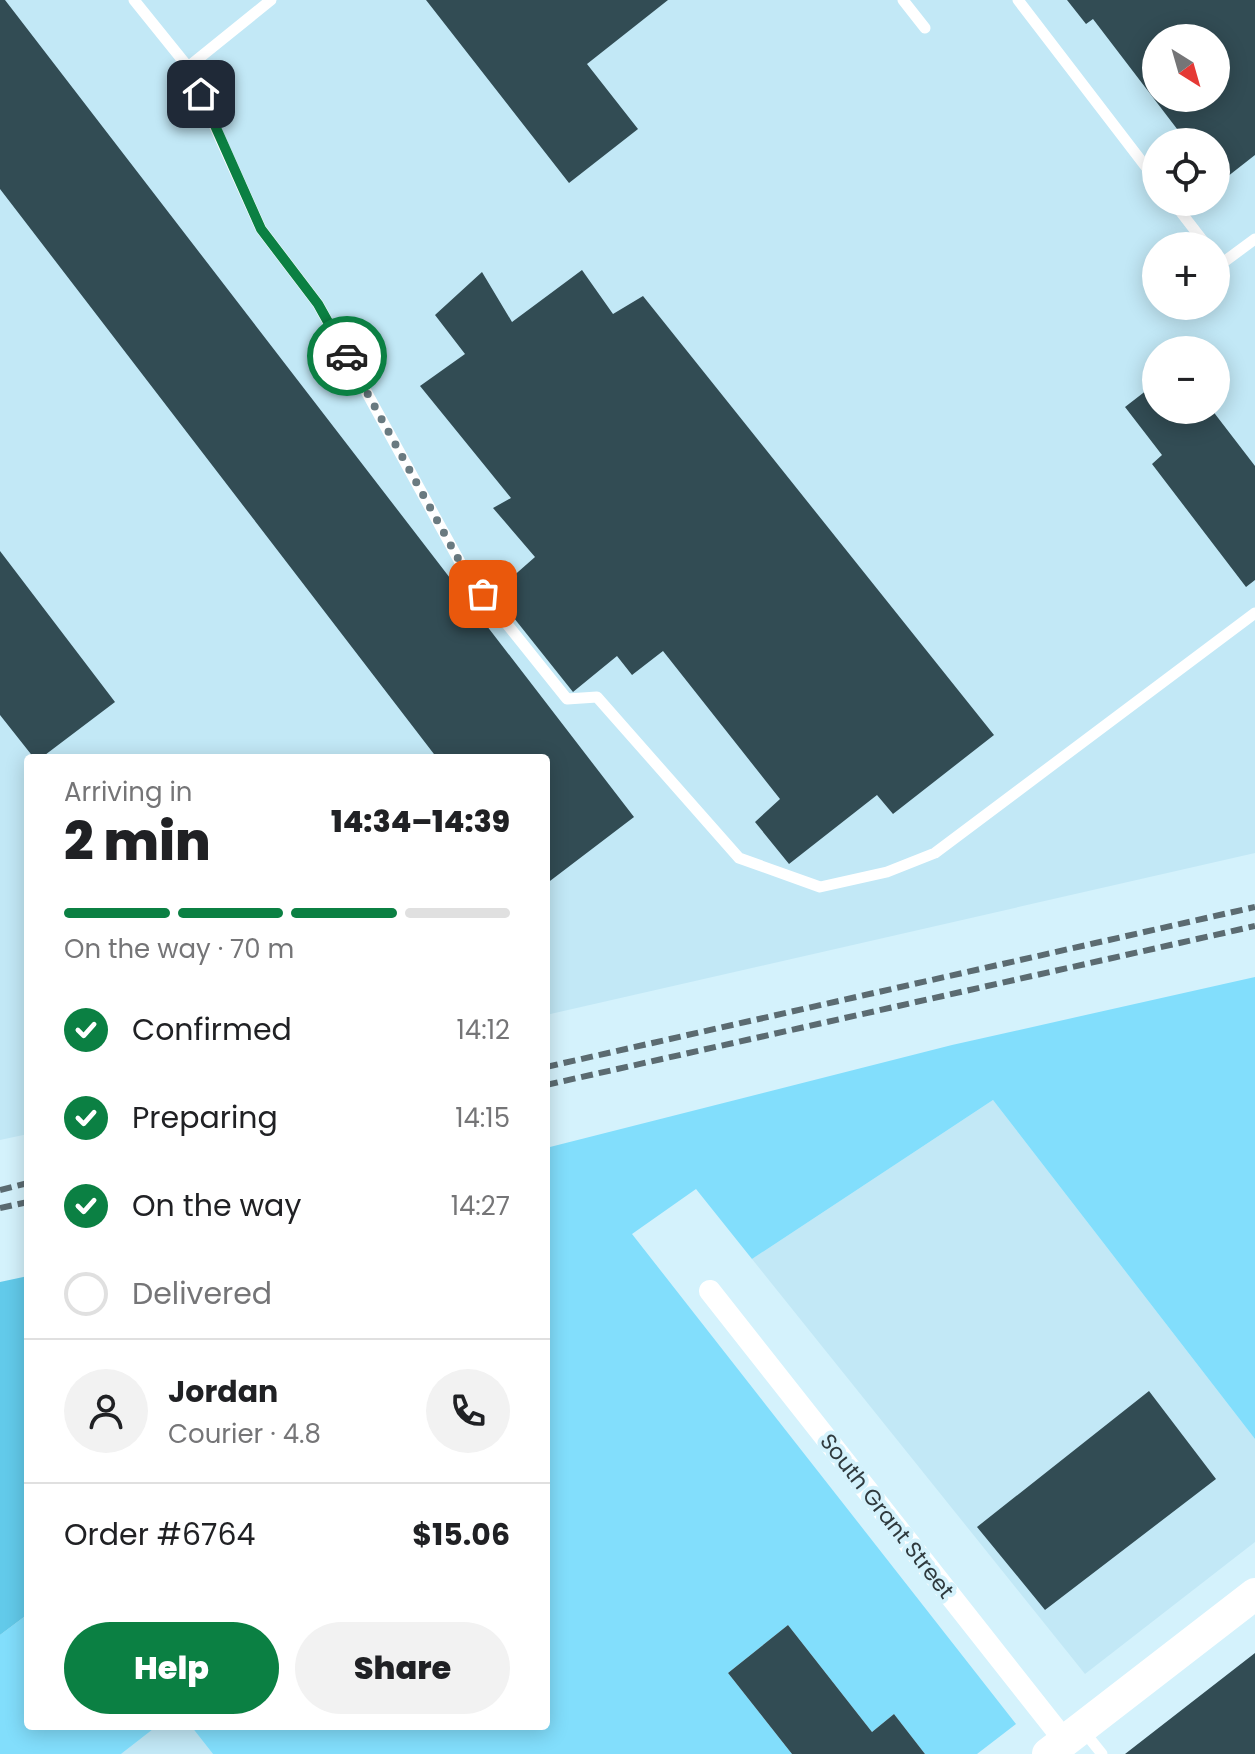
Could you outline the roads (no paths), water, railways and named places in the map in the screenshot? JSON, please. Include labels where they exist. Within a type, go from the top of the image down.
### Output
[{"type":"street","name":"South Grant Street","points":[[710,1291],[1065,1741]]},
{"type":"street","points":[[1065,1741],[1255,1594]]},
{"type":"lane","points":[[134,0],[188,67],[261,229],[318,304],[466,573],[567,699],[597,697],[739,858],[820,887],[887,872],[935,853],[1255,613]]},
{"type":"lane","points":[[188,67],[271,0]]},
{"type":"lane","points":[[903,0],[925,28]]},
{"type":"lane","points":[[1018,0],[1142,162]]},
{"type":"lane","points":[[1184,216],[1196,232]]},
{"type":"lane","points":[[1230,257],[1255,239]]},
{"type":"lane","points":[[1065,1741],[1102,1754]]},
{"type":"railway","points":[[550,1066],[1255,907]]},
{"type":"railway","points":[[550,1084],[1255,926]]},
{"type":"railway","points":[[0,1190],[24,1184]]},
{"type":"railway","points":[[0,1208],[24,1203]]}]
